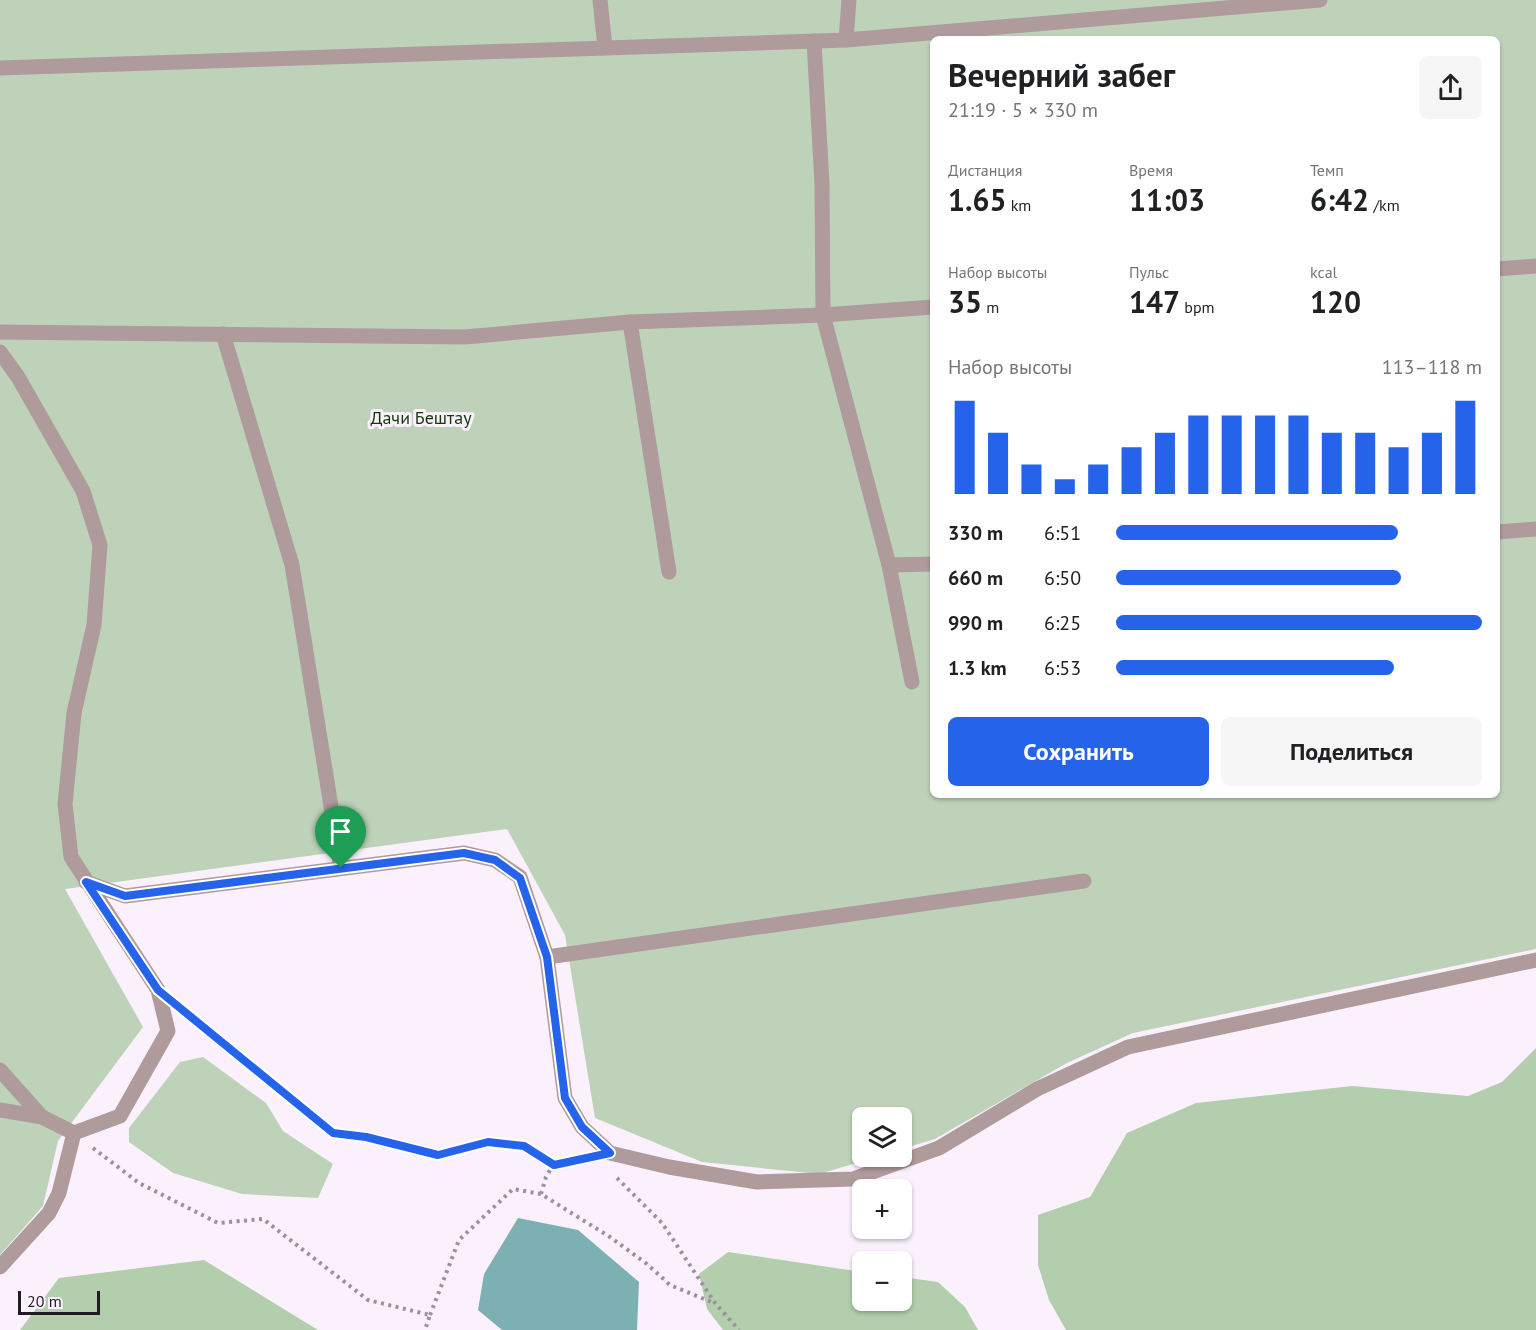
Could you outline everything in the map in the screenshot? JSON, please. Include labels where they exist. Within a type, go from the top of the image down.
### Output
[{"type":"lane","points":[[600,0],[605,47]]},
{"type":"lane","points":[[846,40],[849,0]]},
{"type":"lane","points":[[0,68],[846,40],[1136,7],[1320,0]]},
{"type":"lane","points":[[814,41],[822,184],[822,315],[889,565],[912,682]]},
{"type":"lane","points":[[1500,269],[1536,266]]},
{"type":"lane","points":[[0,332],[465,337],[630,322],[822,315],[930,307]]},
{"type":"lane","points":[[630,322],[669,572]]},
{"type":"lane","points":[[223,334],[292,565],[341,868]]},
{"type":"lane","points":[[0,352],[18,377],[83,491],[100,545],[94,625],[74,713],[65,804],[71,857],[158,990],[168,1031],[120,1116],[74,1133],[42,1117],[0,1110]]},
{"type":"lane","points":[[1500,532],[1536,529]]},
{"type":"lane","points":[[889,565],[930,564]]},
{"type":"lane","points":[[86,882],[125,896],[464,853],[495,860],[520,878],[547,957],[565,1098],[582,1127],[610,1153],[669,1167],[757,1182],[853,1179],[939,1148],[1037,1089],[1128,1047],[1536,960]]},
{"type":"lane","points":[[547,957],[1084,881]]},
{"type":"lane","points":[[0,1070],[42,1117]]},
{"type":"lane","points":[[0,1267],[49,1213],[59,1193],[74,1133]]},
{"type":"path","points":[[186,1013],[333,1133],[366,1137],[438,1155],[488,1142],[524,1146],[554,1165]]},
{"type":"path","points":[[74,1133],[139,1183],[218,1222],[263,1219],[368,1300],[429,1315]]},
{"type":"path","points":[[541,1194],[546,1177],[554,1165],[610,1153],[611,1173],[662,1222],[715,1303],[739,1330]]},
{"type":"path","points":[[425,1330],[459,1240],[513,1189],[541,1194],[610,1237],[647,1264],[670,1285],[715,1303]]},
{"type":"green space","name":"Дачи Бештау","points":[[0,0],[1536,0],[1536,949],[1133,1033],[1067,1063],[935,1139],[912,1146],[912,1107],[852,1107],[852,1164],[819,1174],[702,1162],[595,1118],[565,935],[507,829],[65,889],[143,1027],[58,1141],[43,1206],[0,1255]]},
{"type":"green space","points":[[1536,1048],[1536,1330],[1066,1330],[1049,1300],[1038,1265],[1038,1215],[1090,1197],[1127,1133],[1196,1103],[1352,1086],[1468,1096],[1502,1082]]},
{"type":"green space","points":[[203,1057],[266,1103],[283,1131],[333,1164],[318,1198],[242,1194],[173,1173],[129,1142],[129,1128],[180,1062]]},
{"type":"green space","points":[[728,1252],[852,1271],[852,1311],[912,1311],[912,1278],[938,1282],[965,1307],[978,1330],[723,1330],[707,1309],[699,1274]]},
{"type":"green space","points":[[204,1260],[318,1330],[20,1330],[59,1278]]},
{"type":"water","points":[[518,1218],[578,1230],[639,1282],[637,1330],[502,1330],[478,1310],[484,1274]]},
{"type":"route","points":[[464,853],[495,860],[520,878],[547,957],[565,1098],[582,1127],[610,1153],[554,1165],[524,1146],[488,1142],[438,1155],[366,1137],[333,1133],[158,990],[86,882],[125,896],[341,868],[464,853]]}]
